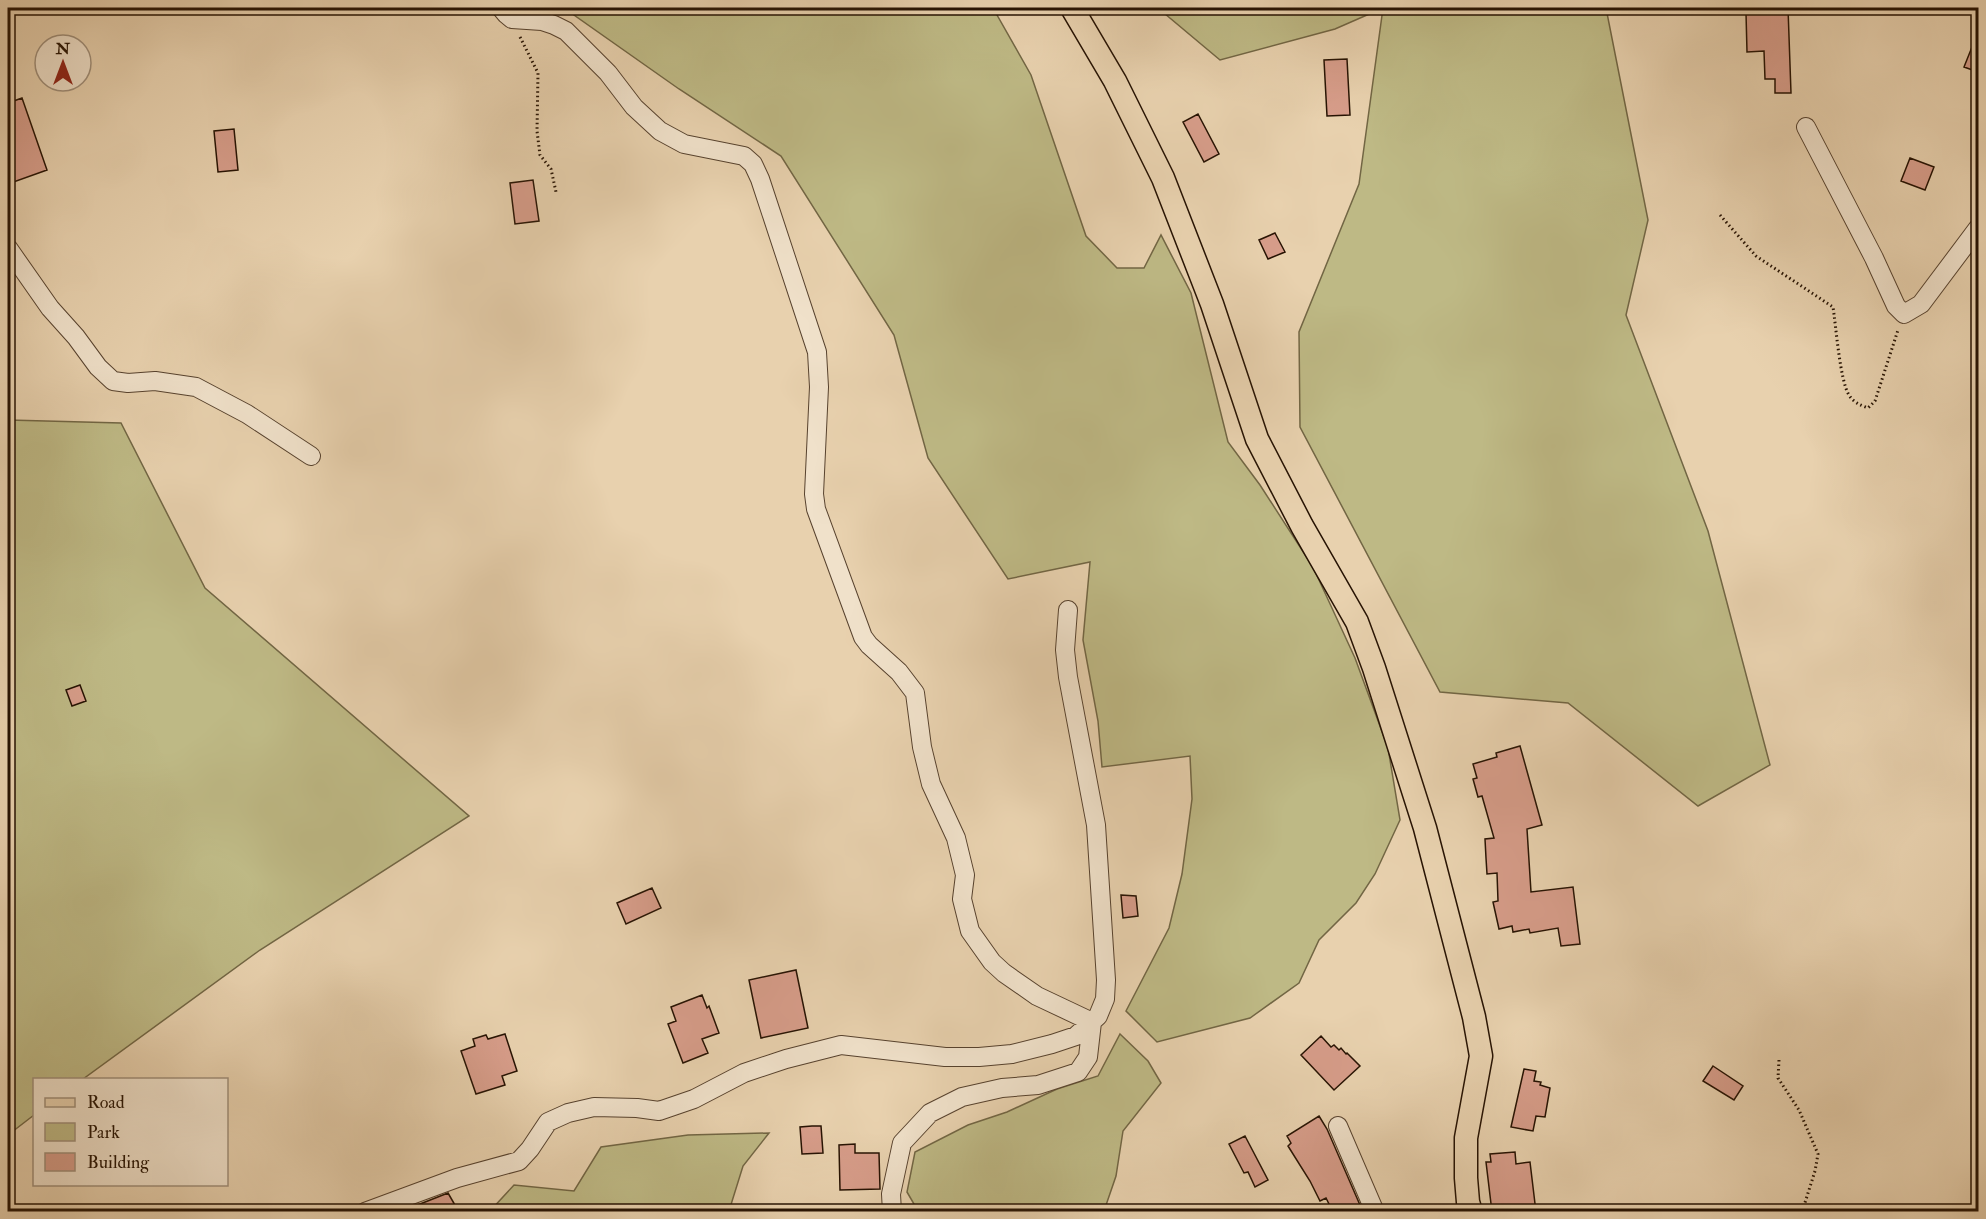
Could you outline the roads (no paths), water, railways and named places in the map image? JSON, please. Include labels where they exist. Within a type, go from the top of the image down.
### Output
[{"type":"main road","points":[[1072,8],[1115,81],[1163,178],[1212,304],[1257,439],[1302,526],[1358,622],[1374,668],[1425,828],[1474,1017],[1481,1056],[1466,1149],[1466,1178],[1471,1212]]},
{"type":"street","points":[[507,13],[554,24],[566,32],[608,73],[634,107],[667,136],[684,144],[744,156],[753,164],[817,352],[819,387],[814,494],[816,509],[863,637],[899,672],[915,693],[922,747],[931,784],[956,838],[965,875],[962,899],[970,931],[992,962],[1004,974],[1037,996],[1092,1022]]},
{"type":"street","points":[[1806,127],[1874,258],[1896,306],[1904,314],[1921,304],[1978,228]]},
{"type":"street","points":[[8,248],[50,308],[76,337],[98,367],[113,381],[128,383],[155,381],[196,387],[247,414],[311,456]]},
{"type":"street","points":[[365,1212],[457,1178],[519,1161],[549,1122],[568,1113],[594,1107],[658,1111],[694,1099],[744,1073],[786,1059],[841,1045],[945,1057],[979,1058],[1012,1054],[1076,1036],[1098,1016],[1105,999],[1106,980],[1096,825],[1066,659],[1068,610]]},
{"type":"street","points":[[892,1212],[891,1194],[902,1143],[930,1113],[962,1098],[1002,1088],[1038,1085],[1078,1072],[1088,1057],[1092,1022]]},
{"type":"street","points":[[1338,1126],[1375,1212]]}]
